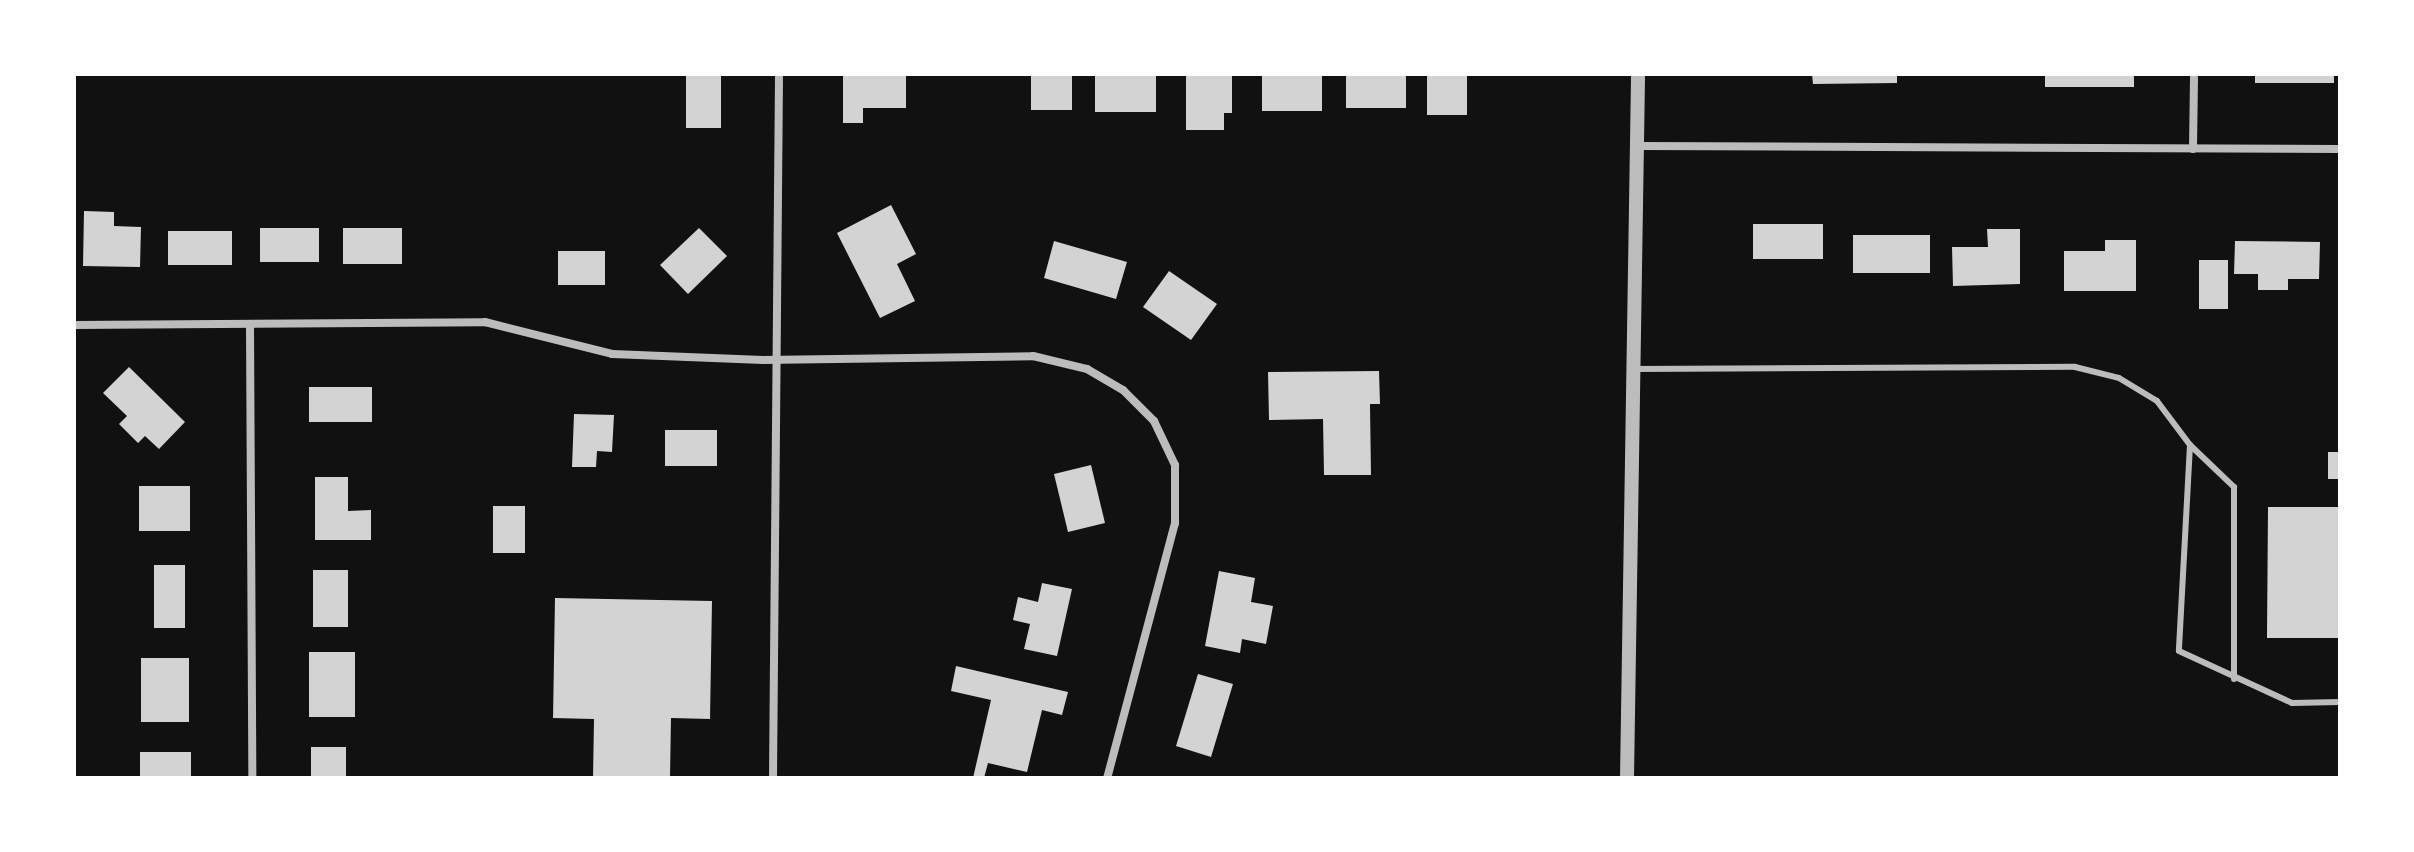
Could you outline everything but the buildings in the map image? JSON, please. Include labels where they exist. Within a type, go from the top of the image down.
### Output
[{"type":"street","points":[[773,778],[779,74]]},
{"type":"street","points":[[1627,778],[1638,74]]},
{"type":"street","points":[[2193,149],[2194,74]]},
{"type":"street","points":[[1639,146],[2340,149]]},
{"type":"street","points":[[74,325],[485,322],[612,354],[777,360],[1033,356],[1087,369],[1123,390],[1154,421],[1175,465],[1175,523],[1107,778]]},
{"type":"street","points":[[250,325],[252,778]]},
{"type":"lane","points":[[1635,369],[2075,367],[2119,378],[2157,401],[2190,445],[2234,487],[2234,679]]},
{"type":"lane","points":[[2190,445],[2179,651],[2234,679],[2292,703],[2340,702]]}]
